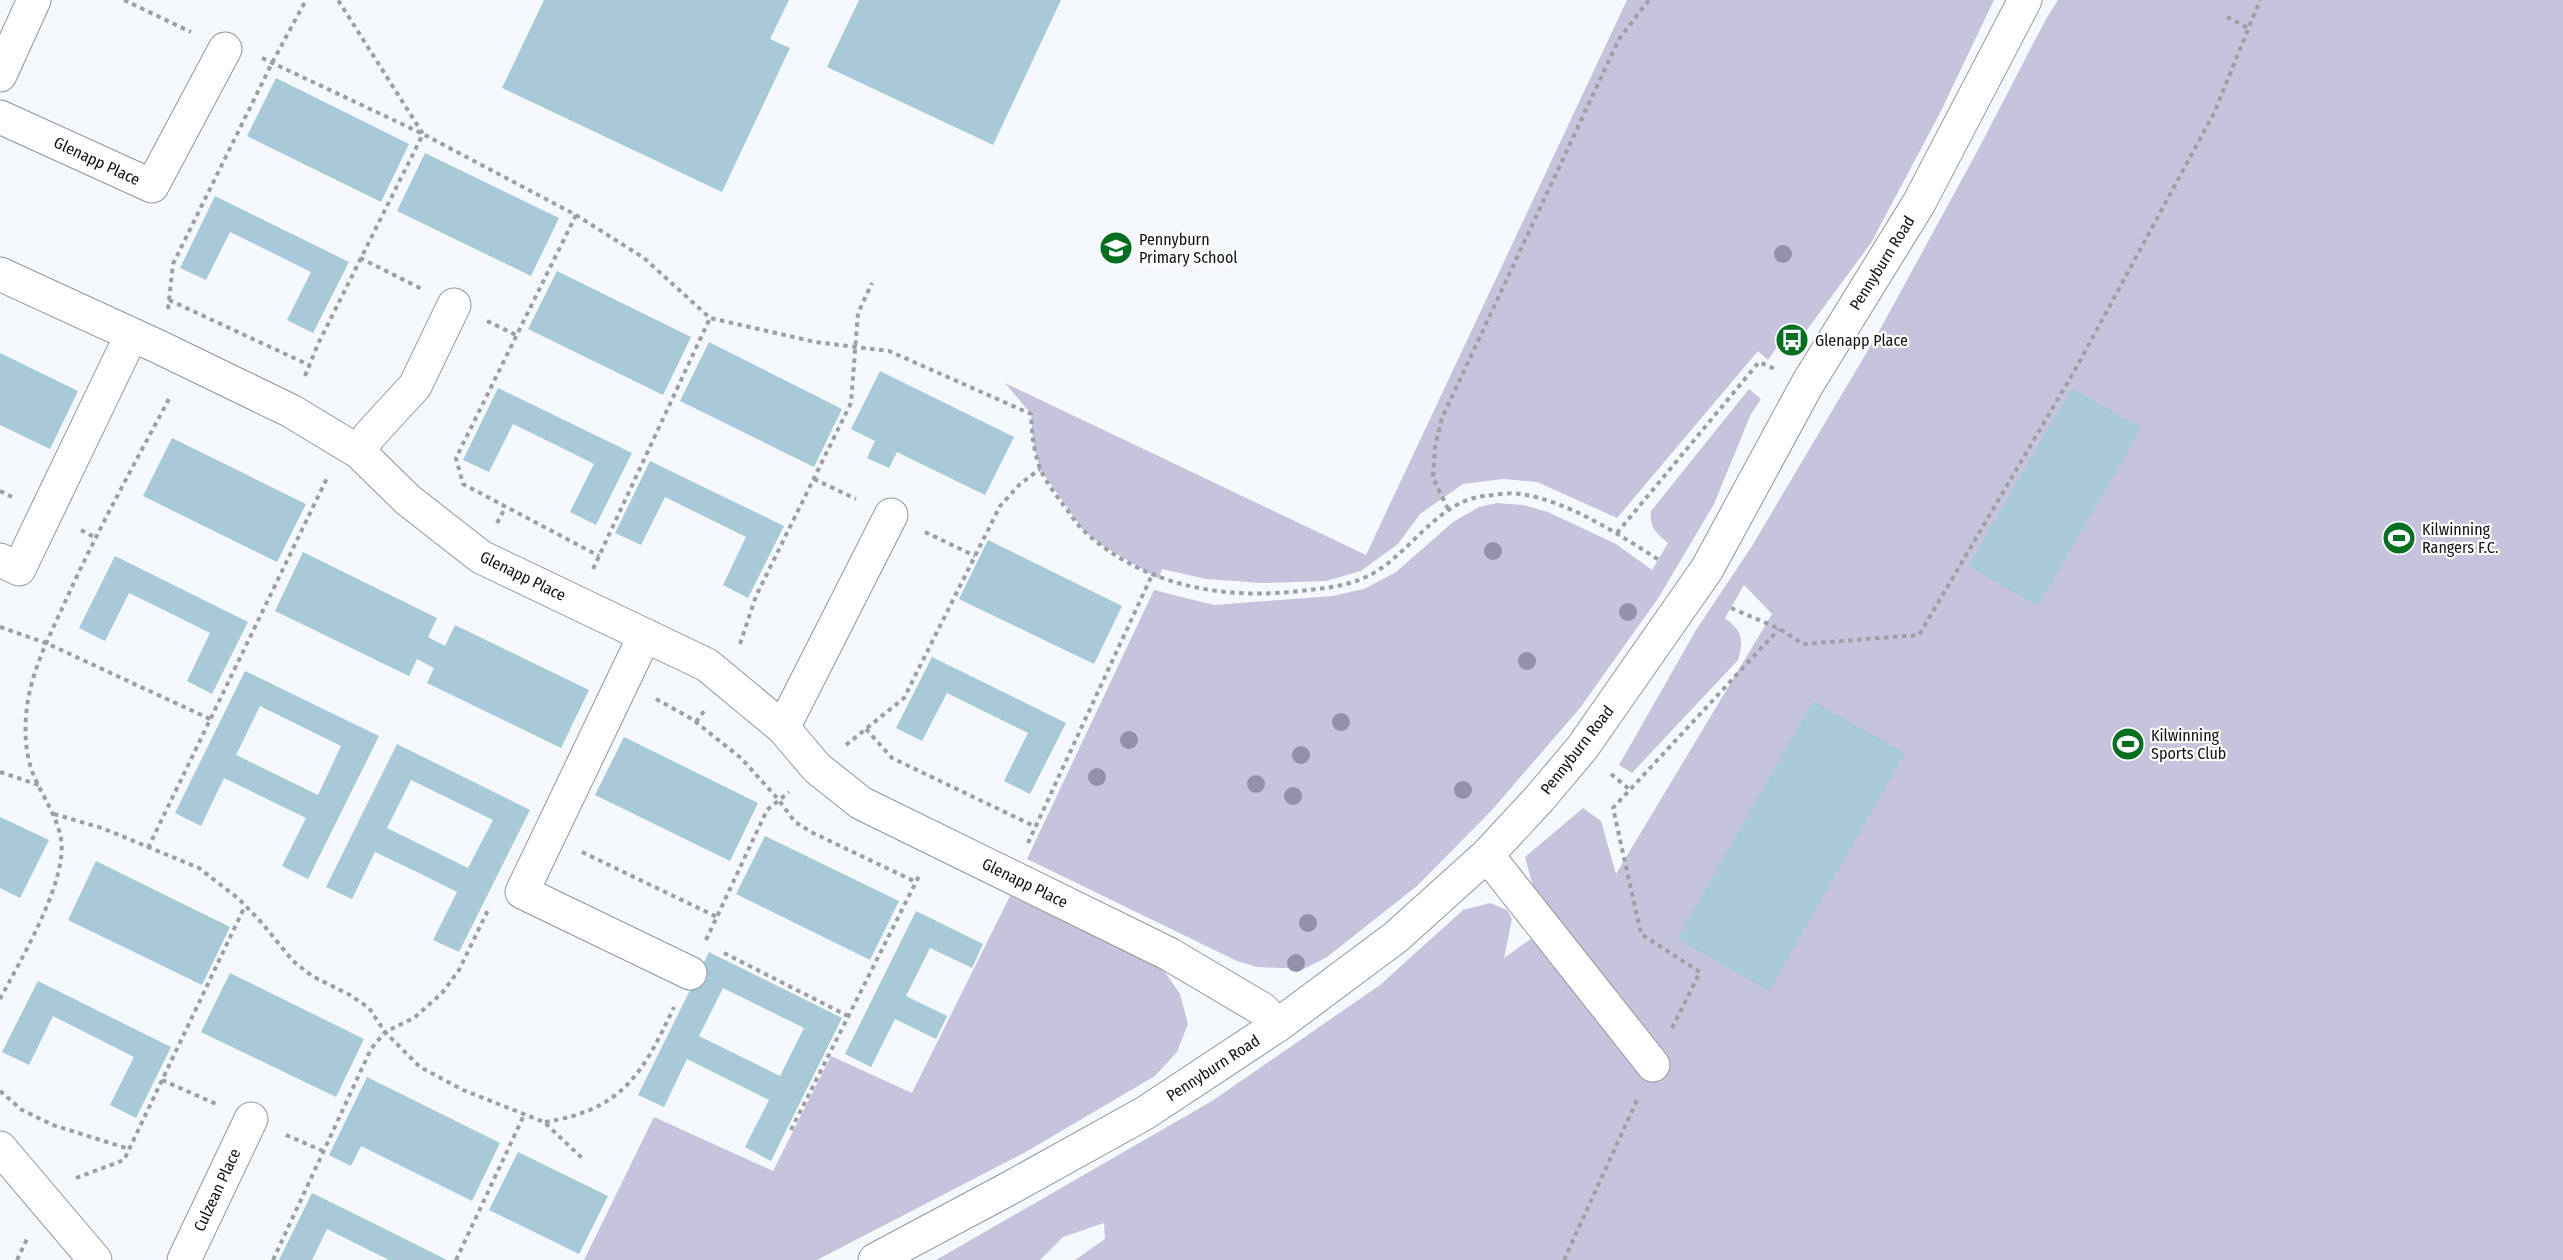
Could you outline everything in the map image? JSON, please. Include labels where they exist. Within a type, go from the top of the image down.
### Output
[{"type":"street","points":[[0,75],[34,0]]},
{"type":"street","name":"Pennyburn Road","points":[[874,1260],[1008,1190],[1145,1113],[1278,1025],[1396,937],[1487,855],[1582,748],[1707,569],[1808,383],[1919,202],[2025,0]]},
{"type":"street","name":"Glenapp Place","points":[[0,117],[152,186],[225,49]]},
{"type":"street","name":"Glenapp Place","points":[[0,274],[291,411],[352,448],[408,500],[480,558],[707,665],[783,728],[817,768],[861,803],[1169,954],[1262,1009],[1278,1025]]},
{"type":"street","points":[[352,448],[369,436],[415,386],[454,304]]},
{"type":"street","points":[[0,560],[20,569],[145,341]]},
{"type":"street","points":[[783,728],[891,515]]},
{"type":"street","points":[[645,635],[522,892],[690,973]]},
{"type":"street","points":[[1487,855],[1653,1065]]},
{"type":"street","name":"Culzean Place","points":[[184,1260],[250,1119]]},
{"type":"street","points":[[0,1148],[95,1260]]},
{"type":"path","points":[[124,0],[225,49],[254,54],[423,134],[576,215],[644,258],[710,318],[814,342],[889,351],[1031,414],[1033,442],[1040,469],[1083,530],[1100,544],[1152,575],[1208,591],[1268,594],[1336,587],[1366,577],[1391,562],[1448,509],[1481,496],[1518,493],[1546,500],[1617,533],[1659,560]]},
{"type":"path","points":[[145,341],[169,300],[173,264],[272,63],[306,0]]},
{"type":"path","points":[[338,0],[423,134]]},
{"type":"path","points":[[1448,509],[1433,478],[1435,447],[1442,418],[1618,39],[1649,0]]},
{"type":"path","points":[[1731,608],[1779,629],[1803,644],[1919,635],[2075,370],[2214,113],[2260,0]]},
{"type":"path","points":[[2227,17],[2248,28]]},
{"type":"path","points":[[291,411],[318,344],[423,134]]},
{"type":"path","points":[[576,215],[456,458],[463,484],[599,556]]},
{"type":"path","points":[[696,722],[725,680],[748,624],[756,596],[851,403],[858,313],[872,283]]},
{"type":"path","points":[[169,300],[309,365]]},
{"type":"path","points":[[577,602],[710,318]]},
{"type":"path","points":[[0,999],[42,919],[51,894],[61,841],[53,814],[39,785],[26,746],[28,699],[46,643],[78,573],[188,361]]},
{"type":"path","points":[[1617,533],[1759,362],[1808,383]]},
{"type":"path","points":[[148,848],[210,719],[352,448]]},
{"type":"path","points":[[817,768],[904,698],[1000,506],[1020,484],[1040,469]]},
{"type":"path","points":[[1013,877],[1152,575]]},
{"type":"path","points":[[0,627],[46,643],[210,719]]},
{"type":"path","points":[[1564,1260],[1653,1065],[1700,972],[1641,934],[1614,808],[1779,629]]},
{"type":"path","points":[[623,680],[696,722],[741,758],[778,799],[795,822],[813,833],[916,882]]},
{"type":"path","points":[[866,729],[892,758],[1036,827]]},
{"type":"path","points":[[0,772],[39,785]]},
{"type":"path","points":[[53,814],[102,828],[199,868],[245,906],[293,961],[312,976],[350,995],[369,1008],[385,1032],[420,1067],[463,1090],[544,1122],[582,1158]]},
{"type":"path","points":[[549,836],[717,917]]},
{"type":"path","points":[[791,1130],[938,840]]},
{"type":"path","points":[[273,1260],[371,1049],[385,1032],[414,1018],[442,993],[459,970],[503,881],[522,892]]},
{"type":"path","points":[[45,1200],[61,1183],[123,1160],[245,906]]},
{"type":"path","points":[[714,949],[848,1017]]},
{"type":"path","points":[[0,1090],[22,1110],[53,1125],[129,1149]]},
{"type":"path","points":[[456,1260],[525,1113]]},
{"type":"shaded area","points":[[1627,0],[1994,0],[1940,113],[1871,243],[1801,338],[1790,328],[1768,360],[1758,351],[1617,518],[1537,482],[1503,479],[1463,484],[1420,514],[1398,544],[1361,571],[1326,581],[1262,583],[1206,579],[1162,569],[1159,579],[1103,546],[1083,530],[1040,469],[1033,442],[1031,414],[1005,383],[1366,555]]},
{"type":"shaded area","name":"Kilwinning Sports Club","points":[[2058,0],[2563,0],[2563,1260],[1075,1260],[1105,1239],[1104,1223],[1063,1237],[1040,1260],[936,1260],[1212,1101],[1380,985],[1463,910],[1490,903],[1507,910],[1512,919],[1504,958],[1556,921],[1534,890],[1525,857],[1583,808],[1601,821],[1616,874],[1772,614],[1744,585],[1725,618],[1735,627],[1740,636],[1741,646],[1738,660],[1632,773],[1619,765],[1696,630],[1752,546],[1877,335]]},
{"type":"shaded area","points":[[1749,389],[1761,399],[1751,414],[1714,504],[1659,597],[1580,708],[1492,810],[1417,886],[1327,957],[1304,969],[1257,967],[1237,961],[1027,859],[1154,590],[1214,605],[1332,596],[1364,589],[1396,572],[1453,522],[1479,507],[1497,503],[1523,505],[1548,512],[1616,544],[1652,570],[1668,543],[1654,530],[1651,511]]},
{"type":"shaded area","points":[[1010,896],[1162,968],[1180,994],[1188,1024],[1177,1052],[1155,1076],[1024,1153],[817,1260],[584,1260],[654,1117],[773,1171],[831,1056],[912,1093]]},
{"type":"building","points":[[544,0],[789,0],[770,39],[790,48],[722,192],[502,88]]},
{"type":"building","points":[[859,0],[1061,0],[993,145],[827,67]]},
{"type":"building","points":[[276,78],[409,144],[381,202],[247,136]]},
{"type":"building","points":[[425,153],[559,218],[531,276],[397,211]]},
{"type":"building","points":[[215,196],[349,262],[313,333],[287,320],[311,272],[271,252],[230,232],[206,280],[180,268]]},
{"type":"building","points":[[557,271],[691,337],[663,395],[528,329]]},
{"type":"building","points":[[709,342],[842,409],[814,467],[680,401]]},
{"type":"building","points":[[0,353],[78,391],[50,449],[0,425]]},
{"type":"building","points":[[880,371],[1014,437],[985,495],[897,452],[889,468],[867,458],[875,441],[851,429]]},
{"type":"building","points":[[498,388],[632,453],[596,525],[570,512],[594,464],[554,444],[513,424],[489,472],[463,460]]},
{"type":"building","points":[[2072,388],[2141,428],[2038,606],[1968,566]]},
{"type":"building","points":[[172,438],[306,504],[277,562],[143,496]]},
{"type":"building","points":[[650,461],[784,526],[748,598],[723,585],[746,537],[665,497],[641,545],[615,533]]},
{"type":"building","points":[[988,540],[1122,606],[1094,664],[959,599]]},
{"type":"building","points":[[303,552],[437,618],[428,637],[445,646],[455,625],[589,690],[561,748],[427,683],[434,668],[417,659],[409,676],[275,611]]},
{"type":"building","points":[[115,556],[248,622],[212,694],[187,681],[210,633],[170,613],[129,593],[105,641],[79,628]]},
{"type":"building","points":[[932,657],[1066,723],[1030,794],[1004,781],[1028,733],[947,693],[922,741],[896,728]]},
{"type":"building","points":[[245,671],[379,736],[308,879],[282,866],[306,818],[224,778],[201,826],[175,813]],"holes":[[[260,706],[341,746],[318,795],[236,755]]]},
{"type":"building","points":[[1813,701],[1905,753],[1769,991],[1677,939]]},
{"type":"building","points":[[624,737],[758,803],[730,861],[595,795]]},
{"type":"building","points":[[397,744],[530,810],[459,952],[433,940],[457,892],[417,872],[375,852],[352,899],[326,887]],"holes":[[[411,780],[493,820],[468,868],[387,828]]]},
{"type":"building","points":[[0,817],[49,840],[20,898],[0,888]]},
{"type":"building","points":[[765,836],[899,901],[870,960],[736,894]]},
{"type":"building","points":[[96,861],[230,927],[202,985],[68,920]]},
{"type":"building","points":[[916,911],[983,944],[972,968],[930,948],[906,996],[947,1016],[936,1039],[895,1019],[871,1067],[845,1054]]},
{"type":"building","points":[[709,952],[842,1018],[771,1161],[745,1147],[769,1100],[687,1059],[664,1107],[638,1095]],"holes":[[[723,988],[804,1028],[780,1076],[699,1036]]]},
{"type":"building","points":[[230,973],[364,1039],[336,1097],[201,1032]]},
{"type":"building","points":[[38,981],[171,1047],[136,1118],[110,1105],[134,1057],[53,1016],[29,1065],[2,1052]]},
{"type":"building","points":[[367,1077],[500,1143],[472,1201],[361,1146],[351,1166],[329,1155]]},
{"type":"building","points":[[518,1152],[608,1196],[579,1254],[489,1210]]},
{"type":"building","points":[[312,1193],[447,1260],[389,1260],[327,1229],[312,1260],[279,1260]]},
{"type":"place","name":"Pennyburn Primary School","points":[[1116,248]]},
{"type":"place","name":"Glenapp Place","points":[[1792,340]]},
{"type":"place","name":"Kilwinning Rangers F.C.","points":[[2399,538]]},
{"type":"place","name":"Kilwinning Sports Club","points":[[2128,744]]}]
